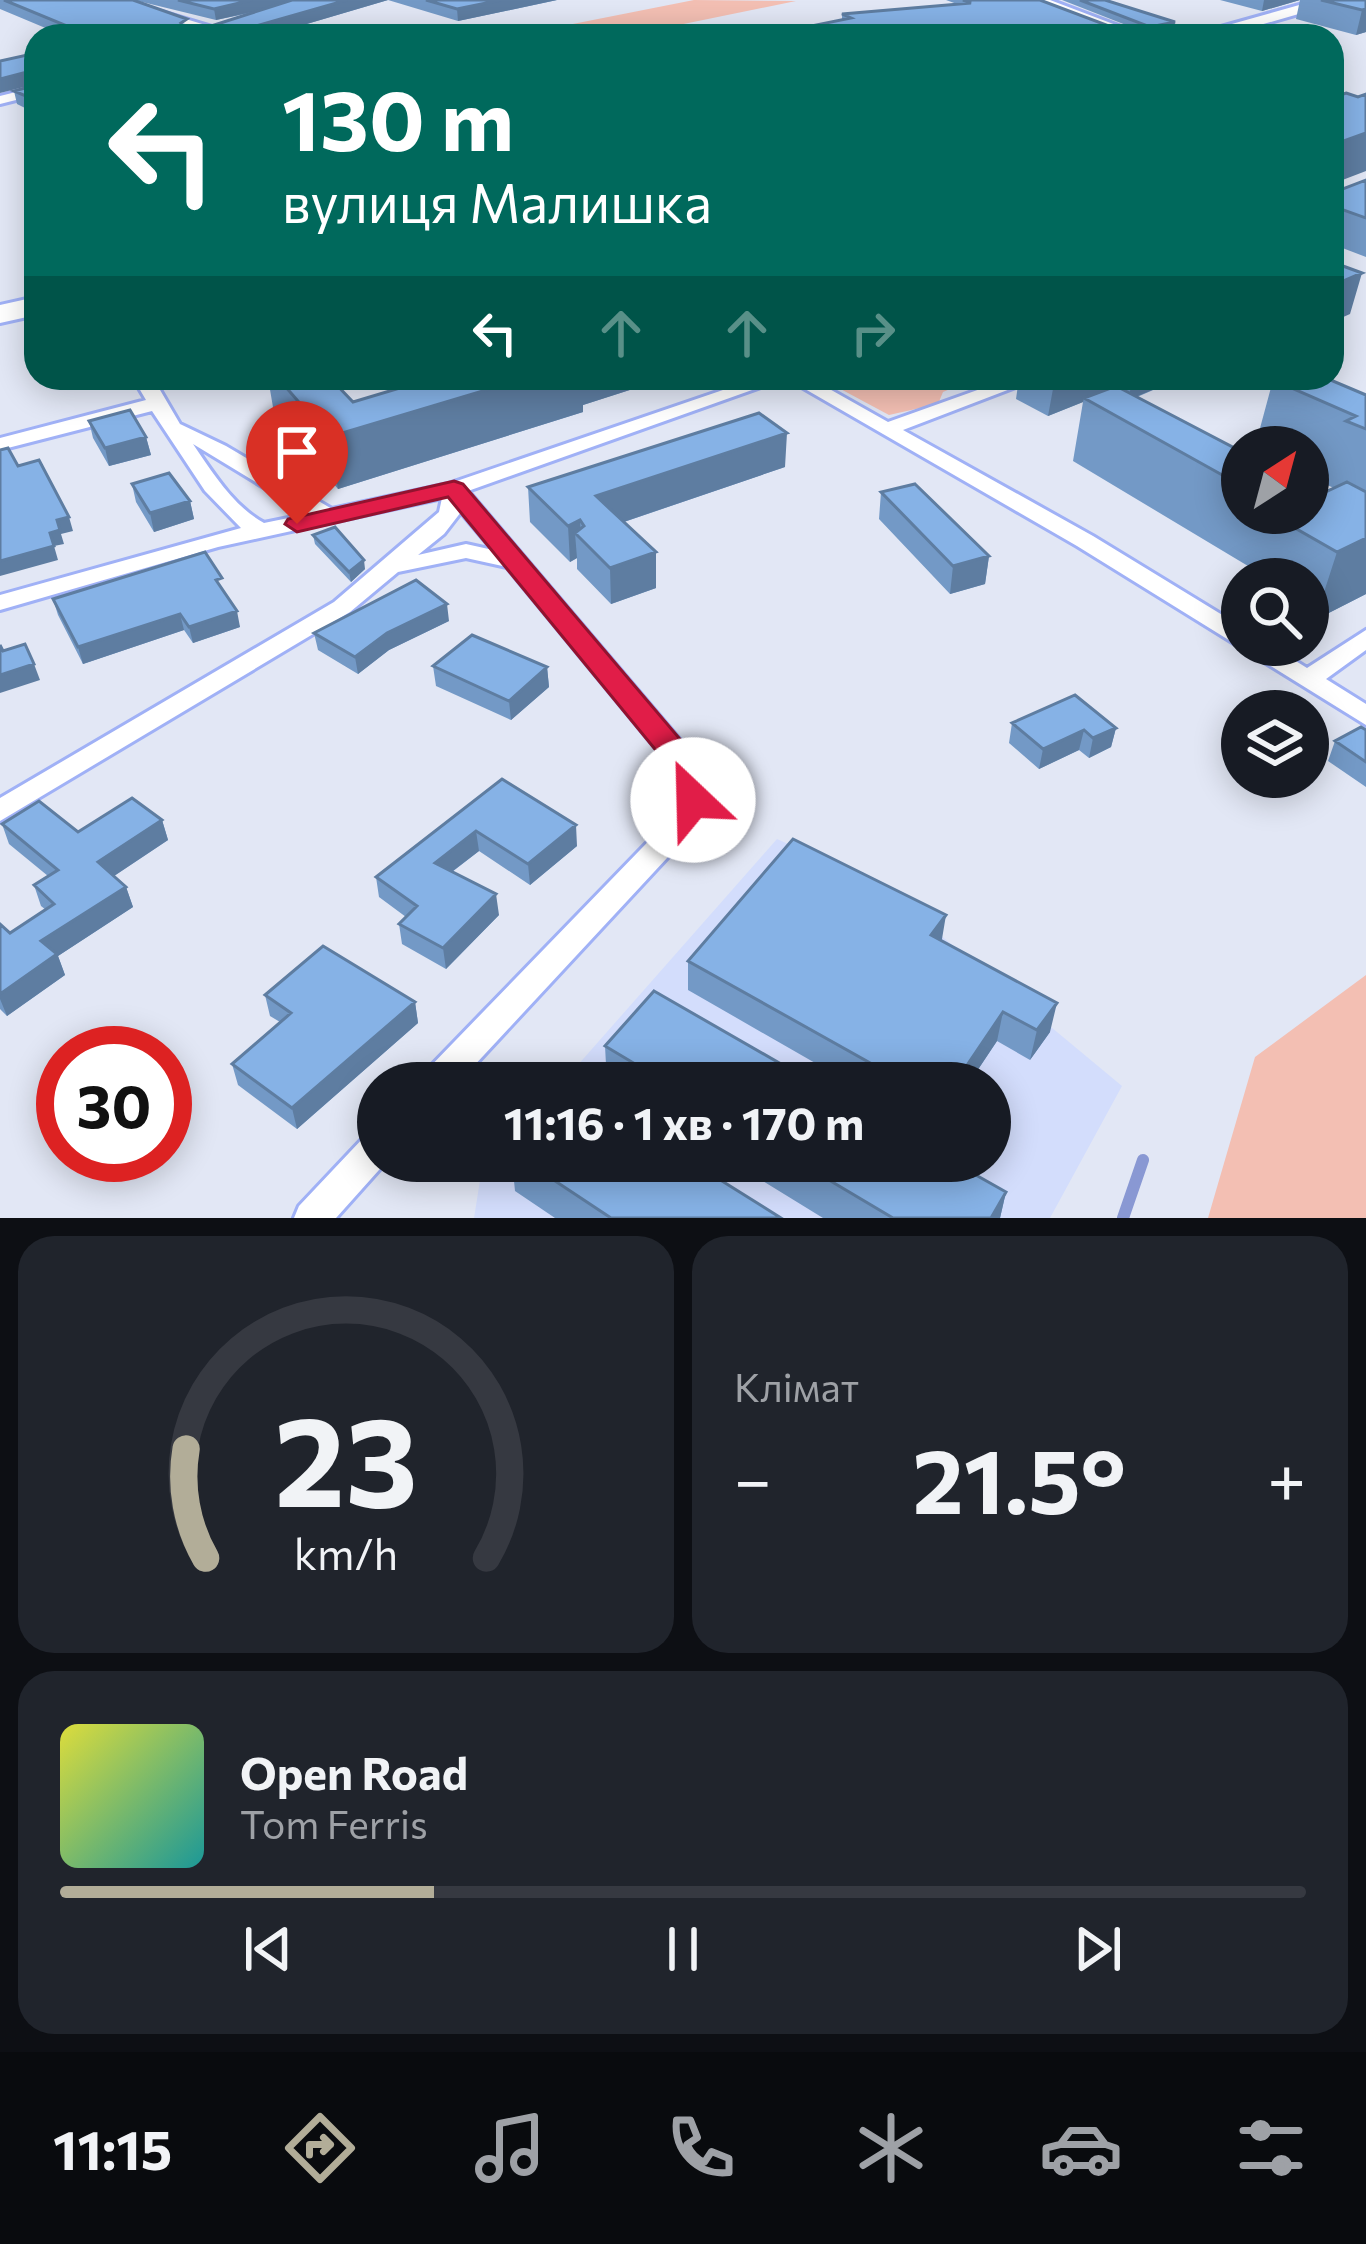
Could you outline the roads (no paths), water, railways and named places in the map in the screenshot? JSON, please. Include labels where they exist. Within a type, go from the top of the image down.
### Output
[{"type":"main road","points":[[1245,24],[1338,0]]},
{"type":"street","points":[[110,0],[198,24]]},
{"type":"street","points":[[1040,0],[1106,24]]},
{"type":"street","points":[[228,24],[235,22]]},
{"type":"street","points":[[150,390],[221,504],[245,526],[260,530]]},
{"type":"street","points":[[0,603],[260,530],[454,489],[742,390]]},
{"type":"street","points":[[817,390],[1085,541],[1221,625]]},
{"type":"street","points":[[886,429],[995,390]]},
{"type":"street","points":[[0,444],[158,403]]},
{"type":"street","points":[[178,430],[226,451],[297,502],[334,518]]},
{"type":"street","points":[[454,489],[680,759],[692,779],[693,800],[683,823],[456,1062]]},
{"type":"street","points":[[0,811],[343,607],[450,514],[454,489]]},
{"type":"street","points":[[387,573],[418,559],[466,550],[516,562]]},
{"type":"street","points":[[1308,680],[1366,638]]},
{"type":"street","points":[[1286,666],[1366,716]]},
{"type":"street","points":[[312,1218],[357,1169]]},
{"type":"waterway","points":[[1123,1218],[1143,1160]]}]
